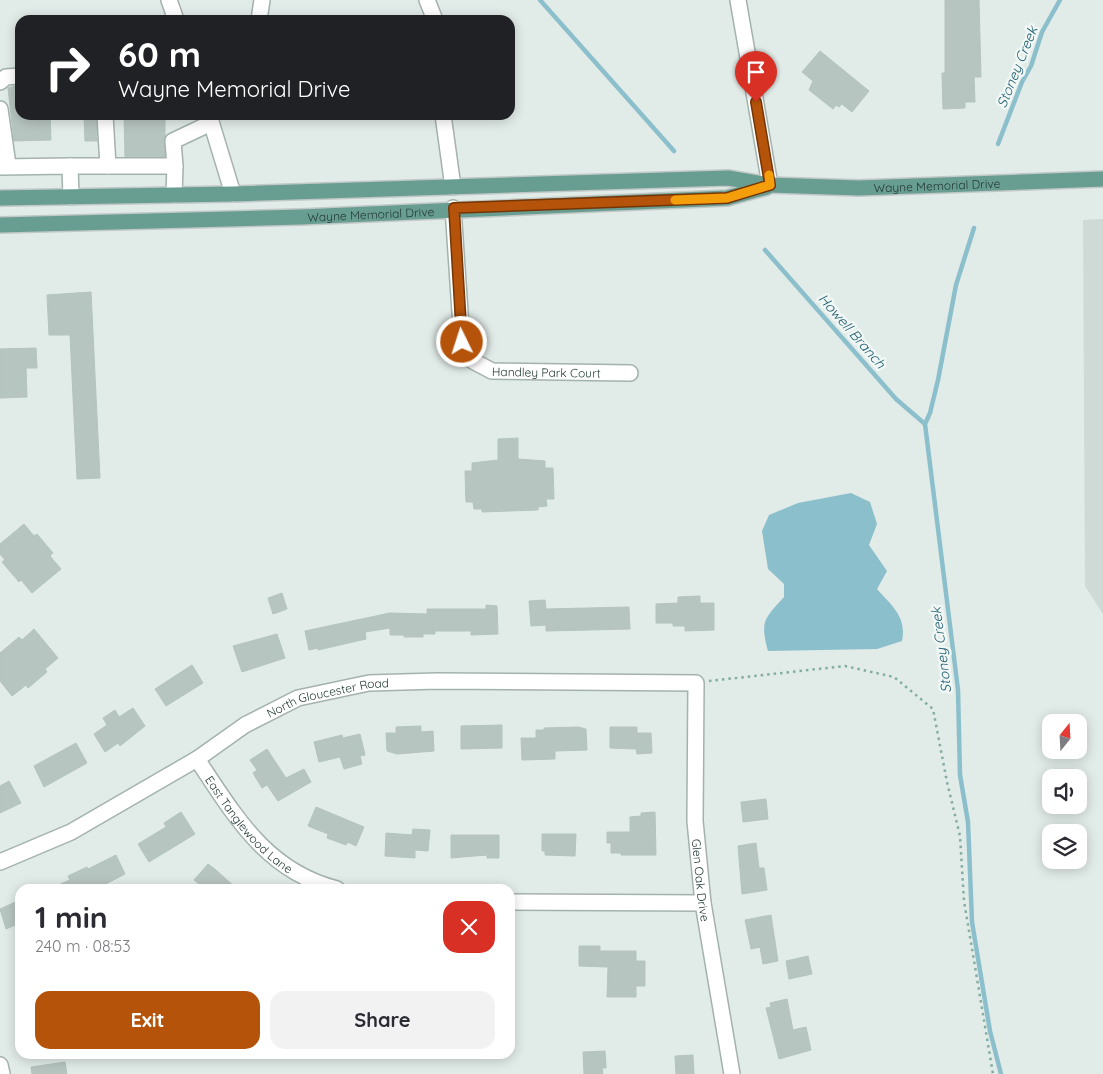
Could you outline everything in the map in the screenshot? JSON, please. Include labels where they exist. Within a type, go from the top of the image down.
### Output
[{"type":"main road","name":"Wayne Memorial Drive","points":[[0,198],[233,194],[728,178],[770,185],[859,188],[1103,179]]},
{"type":"main road","name":"Wayne Memorial Drive","points":[[0,225],[301,217],[454,208],[727,198],[770,185]]},
{"type":"street","points":[[169,0],[174,15]]},
{"type":"street","points":[[260,15],[262,0]]},
{"type":"street","points":[[427,0],[433,15]]},
{"type":"street","points":[[738,0],[770,185]]},
{"type":"street","points":[[0,82],[6,77],[15,76]]},
{"type":"street","points":[[0,109],[4,166],[174,166]]},
{"type":"street","points":[[106,120],[108,166]]},
{"type":"street","points":[[174,195],[173,140],[208,120]]},
{"type":"street","points":[[210,120],[233,194]]},
{"type":"street","points":[[444,120],[453,187]]},
{"type":"street","points":[[70,166],[71,196]]},
{"type":"street","name":"Handley Park Court","points":[[454,208],[462,342],[473,361],[492,371],[630,373]]},
{"type":"street","name":"North Gloucester Road","points":[[0,862],[71,832],[197,759],[245,725],[298,698],[368,683],[437,681],[696,683]]},
{"type":"street","name":"Glen Oak Drive","points":[[696,683],[695,821],[703,903],[732,1074]]},
{"type":"street","name":"East Tanglewood Lane","points":[[197,759],[235,816],[257,844],[282,864],[316,884]]},
{"type":"street","points":[[515,902],[703,903]]},
{"type":"street","points":[[0,1065],[2,1074]]},
{"type":"path","points":[[696,683],[734,676],[845,666],[894,677],[933,709],[960,836],[964,901],[993,1074]]},
{"type":"shaded area","points":[[1103,219],[1103,614],[1085,586],[1083,220]]},
{"type":"water","points":[[851,493],[870,502],[877,524],[869,545],[887,571],[877,589],[900,618],[903,633],[902,641],[877,649],[768,651],[764,627],[772,610],[784,597],[784,584],[768,569],[762,531],[769,515],[798,503]]},
{"type":"building","points":[[945,0],[979,0],[981,77],[974,77],[975,102],[965,102],[965,108],[943,109],[942,73],[945,73]]},
{"type":"building","points":[[820,51],[869,91],[852,112],[842,104],[839,107],[836,105],[833,109],[809,90],[813,81],[802,72]]},
{"type":"building","points":[[15,86],[15,120],[50,120],[51,140],[14,141],[8,88]]},
{"type":"building","points":[[84,120],[96,120],[97,141],[85,141]]},
{"type":"building","points":[[124,120],[165,120],[165,157],[125,157]]},
{"type":"building","points":[[91,292],[100,478],[77,479],[70,335],[49,335],[47,295]]},
{"type":"building","points":[[36,348],[37,368],[26,368],[27,397],[0,398],[0,349]]},
{"type":"building","points":[[518,438],[518,459],[545,461],[545,468],[553,468],[554,499],[546,499],[547,506],[538,507],[538,510],[482,512],[482,509],[474,509],[473,502],[466,502],[465,471],[472,471],[472,463],[498,460],[498,439]]},
{"type":"building","points":[[24,524],[34,536],[37,534],[53,553],[50,556],[61,569],[32,593],[21,580],[19,582],[2,562],[5,560],[0,554],[0,544]]},
{"type":"building","points":[[282,593],[287,609],[273,614],[268,598]]},
{"type":"building","points":[[700,596],[700,603],[714,603],[714,630],[685,631],[685,626],[673,626],[673,623],[656,623],[656,604],[678,603],[678,597]]},
{"type":"building","points":[[545,600],[546,609],[629,607],[630,629],[546,631],[546,625],[531,626],[529,601]]},
{"type":"building","points":[[486,605],[497,606],[498,634],[471,635],[471,631],[435,631],[435,634],[423,634],[423,637],[404,637],[404,635],[390,635],[390,628],[365,632],[366,639],[318,650],[318,648],[309,650],[305,631],[390,613],[427,614],[427,609],[486,609]]},
{"type":"building","points":[[34,629],[58,658],[45,669],[47,672],[28,688],[26,685],[12,696],[0,681],[0,653],[19,637],[22,640]]},
{"type":"building","points":[[277,634],[285,658],[242,672],[233,646]]},
{"type":"building","points":[[192,665],[203,683],[166,706],[155,689]]},
{"type":"building","points":[[133,708],[145,726],[120,746],[118,743],[105,752],[94,734],[107,725],[103,718],[115,710],[119,717]]},
{"type":"building","points":[[502,725],[502,748],[461,749],[461,726]]},
{"type":"building","points":[[421,726],[421,732],[433,731],[434,751],[397,754],[387,751],[386,733],[396,733],[396,727]]},
{"type":"building","points":[[578,727],[586,729],[587,750],[555,751],[555,759],[522,760],[521,738],[536,738],[536,730],[544,730],[544,728]]},
{"type":"building","points":[[610,727],[637,727],[637,733],[651,733],[652,753],[637,754],[636,749],[610,748]]},
{"type":"building","points":[[360,734],[365,755],[360,756],[362,764],[344,769],[340,757],[319,762],[314,742],[342,735],[343,738]]},
{"type":"building","points":[[76,743],[87,763],[44,787],[34,766]]},
{"type":"building","points":[[267,749],[286,778],[304,769],[311,782],[278,801],[267,785],[262,788],[253,773],[257,770],[250,760]]},
{"type":"building","points":[[9,781],[21,803],[0,813],[0,786]]},
{"type":"building","points":[[766,799],[768,819],[743,822],[741,802]]},
{"type":"building","points":[[316,807],[364,827],[356,846],[348,842],[346,845],[327,838],[328,834],[308,826]]},
{"type":"building","points":[[181,812],[195,834],[149,862],[138,844],[166,827],[164,823]]},
{"type":"building","points":[[655,812],[656,855],[621,855],[621,853],[611,853],[611,843],[607,843],[607,832],[630,832],[630,817],[641,816],[641,813]]},
{"type":"building","points":[[413,829],[430,830],[428,851],[415,850],[415,858],[385,856],[386,833],[412,835]]},
{"type":"building","points":[[542,834],[576,834],[575,856],[545,855],[545,851],[542,851]]},
{"type":"building","points":[[451,835],[499,835],[499,858],[487,858],[487,855],[451,858]]},
{"type":"building","points":[[756,843],[759,868],[764,868],[767,890],[742,894],[738,846]]},
{"type":"building","points":[[116,855],[125,874],[106,884],[61,884],[70,880],[68,876],[87,867],[88,869]]},
{"type":"building","points":[[208,864],[231,884],[199,884],[194,880]]},
{"type":"building","points":[[15,902],[15,925],[6,929],[0,909]]},
{"type":"building","points":[[771,915],[778,961],[763,964],[760,947],[751,949],[745,920]]},
{"type":"building","points":[[579,946],[600,946],[600,951],[636,951],[636,961],[645,961],[645,986],[636,986],[636,997],[607,997],[608,967],[579,966]]},
{"type":"building","points":[[808,956],[812,974],[789,979],[786,961]]},
{"type":"building","points":[[787,999],[793,1030],[806,1027],[811,1050],[779,1059],[766,1008],[771,1007],[770,1003]]},
{"type":"building","points":[[605,1051],[606,1068],[602,1068],[603,1074],[584,1074],[583,1052]]},
{"type":"building","points":[[693,1055],[694,1074],[676,1074],[675,1056]]},
{"type":"building","points":[[65,1062],[67,1074],[32,1074],[31,1067]]},
{"type":"waterway","name":"Howell Branch","points":[[540,0],[674,151]]},
{"type":"waterway","name":"Stoney Creek","points":[[998,144],[1022,82],[1031,66],[1042,32],[1060,0]]},
{"type":"waterway","name":"Stoney Creek","points":[[974,228],[956,285],[938,380],[930,413],[925,424],[958,690],[960,775],[968,822],[972,922],[990,1031],[1001,1074]]},
{"type":"waterway","name":"Howell Branch","points":[[765,250],[896,399],[925,424]]},
{"type":"slow traffic","points":[[675,200],[727,198],[770,185],[769,175]]},
{"type":"route","points":[[462,342],[454,208],[727,198],[770,185],[756,102]]}]
